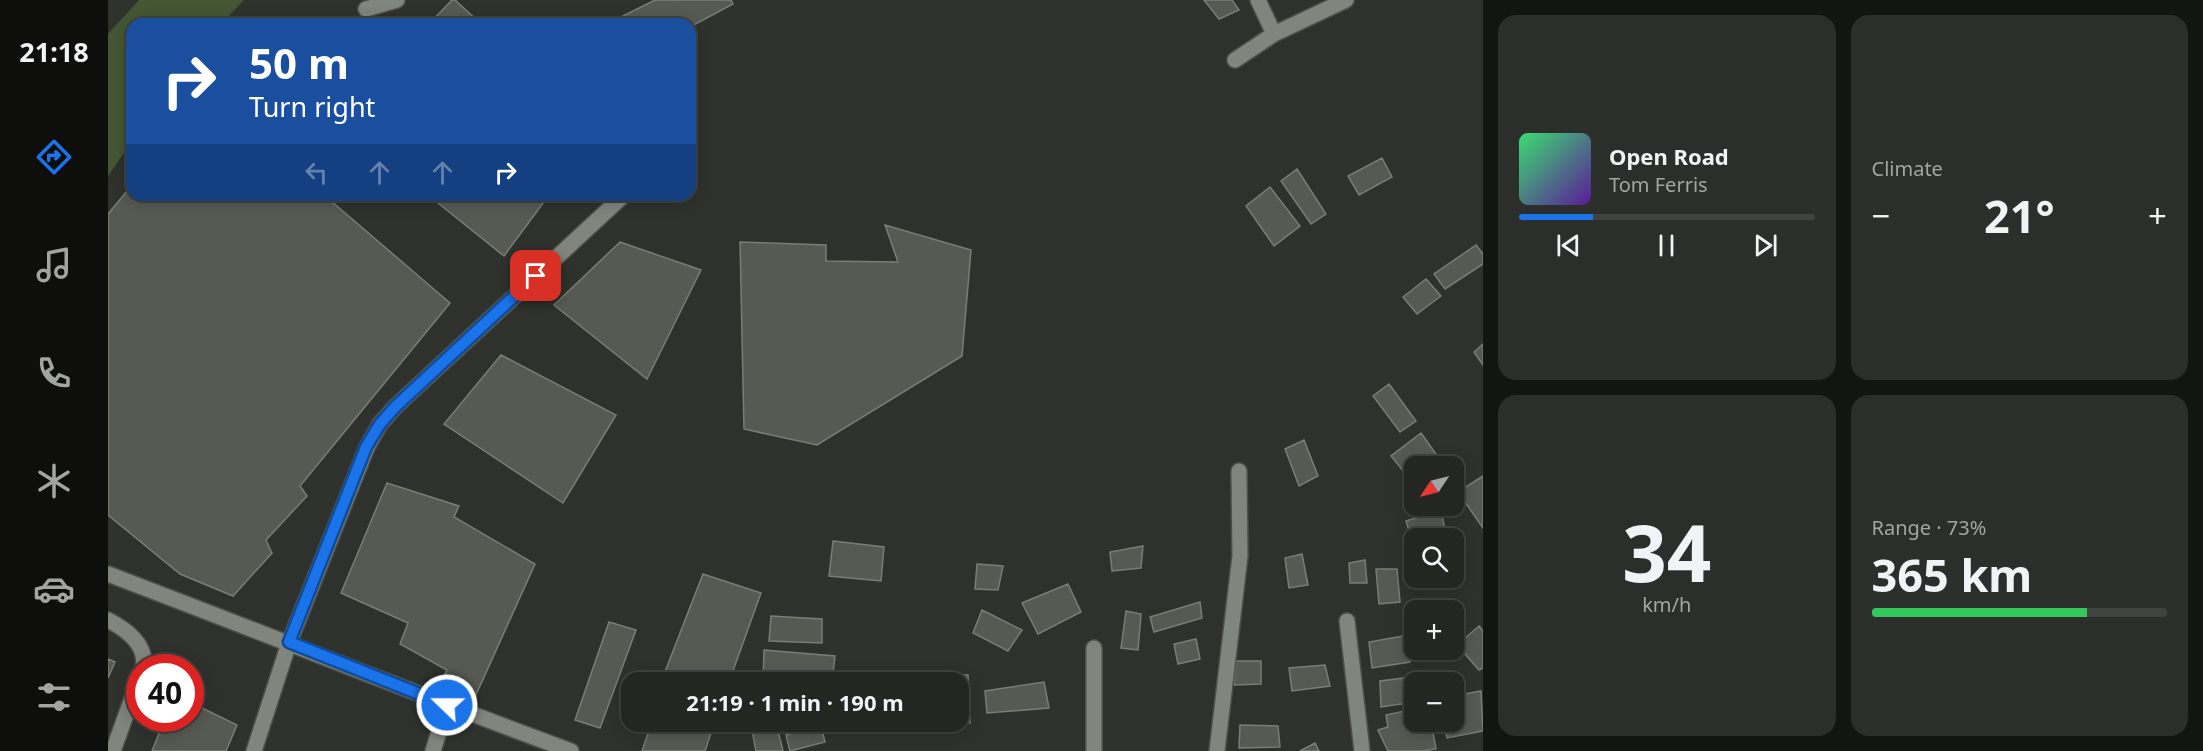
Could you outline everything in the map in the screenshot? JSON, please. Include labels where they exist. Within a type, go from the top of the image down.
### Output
[{"type":"street","points":[[366,9],[397,0]]},
{"type":"street","points":[[1258,0],[1274,33]]},
{"type":"street","points":[[1235,60],[1274,33],[1346,0]]},
{"type":"street","points":[[254,751],[289,642],[366,447],[380,424],[396,406],[618,201]]},
{"type":"street","points":[[1217,751],[1240,556],[1239,471]]},
{"type":"street","points":[[108,574],[571,751]]},
{"type":"street","points":[[108,620],[125,629],[134,638],[142,654]]},
{"type":"street","points":[[1347,621],[1362,751]]},
{"type":"street","points":[[1094,648],[1094,751]]},
{"type":"street","points":[[433,751],[447,705]]},
{"type":"street","points":[[113,751],[126,715]]},
{"type":"green space","points":[[139,0],[244,0],[227,18],[126,18],[126,150],[108,176],[108,34]]},
{"type":"building","points":[[452,0],[455,0],[474,18],[435,18]]},
{"type":"building","points":[[655,0],[731,0],[733,4],[696,24],[696,18],[619,18]]},
{"type":"building","points":[[1204,0],[1232,0],[1239,10],[1219,19]]},
{"type":"building","points":[[1382,158],[1392,177],[1359,195],[1348,176]]},
{"type":"building","points":[[1297,169],[1326,214],[1311,224],[1281,181]]},
{"type":"building","points":[[1270,187],[1300,226],[1274,246],[1246,206]]},
{"type":"building","points":[[126,192],[126,201],[331,201],[450,303],[300,486],[307,496],[266,540],[272,553],[233,596],[180,574],[108,515],[108,214]]},
{"type":"building","points":[[435,201],[545,201],[504,256]]},
{"type":"building","points":[[885,225],[971,250],[962,356],[817,445],[744,429],[740,242],[826,245],[826,261],[898,262]]},
{"type":"building","points":[[620,242],[701,270],[647,379],[554,305]]},
{"type":"building","points":[[1476,245],[1483,254],[1483,264],[1445,289],[1434,274]]},
{"type":"building","points":[[1426,279],[1441,296],[1417,314],[1403,297]]},
{"type":"building","points":[[1483,344],[1483,365],[1474,352]]},
{"type":"building","points":[[501,355],[616,415],[563,503],[444,424]]},
{"type":"building","points":[[1389,384],[1416,421],[1400,432],[1373,396]]},
{"type":"building","points":[[1421,433],[1436,454],[1433,456],[1404,456],[1404,472],[1391,456]]},
{"type":"building","points":[[1304,440],[1318,476],[1299,486],[1285,449]]},
{"type":"building","points":[[1483,476],[1483,528],[1464,501],[1464,488]]},
{"type":"building","points":[[387,483],[459,506],[454,517],[535,564],[475,697],[439,685],[447,670],[400,644],[408,623],[341,593]]},
{"type":"building","points":[[1422,516],[1442,516],[1445,528],[1408,528],[1406,521]]},
{"type":"building","points":[[833,541],[884,547],[881,581],[829,576]]},
{"type":"building","points":[[1143,546],[1141,568],[1112,571],[1110,552]]},
{"type":"building","points":[[1302,554],[1308,585],[1289,588],[1285,558]]},
{"type":"building","points":[[1365,560],[1367,583],[1350,583],[1349,563]]},
{"type":"building","points":[[977,564],[1003,566],[998,590],[975,589]]},
{"type":"building","points":[[1376,569],[1397,569],[1400,602],[1379,604]]},
{"type":"building","points":[[703,574],[761,593],[733,672],[665,672]]},
{"type":"building","points":[[1068,584],[1081,612],[1038,634],[1022,603]]},
{"type":"building","points":[[1200,602],[1202,618],[1154,632],[1150,617]]},
{"type":"building","points":[[982,610],[1022,630],[1008,651],[973,633]]},
{"type":"building","points":[[1126,611],[1141,614],[1138,650],[1121,648]]},
{"type":"building","points":[[771,616],[822,619],[822,643],[769,641]]},
{"type":"building","points":[[609,622],[636,630],[600,728],[575,720]]},
{"type":"building","points":[[1479,626],[1483,631],[1483,668],[1479,670],[1464,653],[1464,639]]},
{"type":"building","points":[[1404,636],[1404,660],[1410,660],[1410,662],[1372,668],[1369,642]]},
{"type":"building","points":[[1196,639],[1200,659],[1178,664],[1174,644]]},
{"type":"building","points":[[764,650],[835,656],[833,672],[763,672]]},
{"type":"building","points":[[108,659],[115,662],[108,678]]},
{"type":"building","points":[[1236,661],[1261,661],[1261,684],[1234,685]]},
{"type":"building","points":[[1325,665],[1330,686],[1292,691],[1289,668]]},
{"type":"building","points":[[1404,678],[1404,704],[1381,707],[1380,681]]},
{"type":"building","points":[[1044,682],[1049,708],[987,713],[985,691]]},
{"type":"building","points":[[1481,691],[1483,731],[1447,738],[1446,732],[1464,732],[1464,694]]},
{"type":"building","points":[[204,709],[237,725],[226,751],[152,751],[159,732],[204,732]]},
{"type":"building","points":[[1404,711],[1404,732],[1433,732],[1436,749],[1388,751],[1378,730],[1388,727],[1386,715]]},
{"type":"building","points":[[1240,725],[1278,726],[1280,747],[1239,748]]},
{"type":"building","points":[[649,732],[711,732],[705,751],[642,751]]},
{"type":"building","points":[[752,732],[778,732],[783,751],[756,751]]},
{"type":"building","points":[[798,732],[822,732],[825,742],[790,751],[786,735]]},
{"type":"building","points":[[1315,743],[1319,751],[1300,751]]},
{"type":"route","points":[[447,705],[289,642],[366,447],[380,424],[396,406],[536,276]]}]
